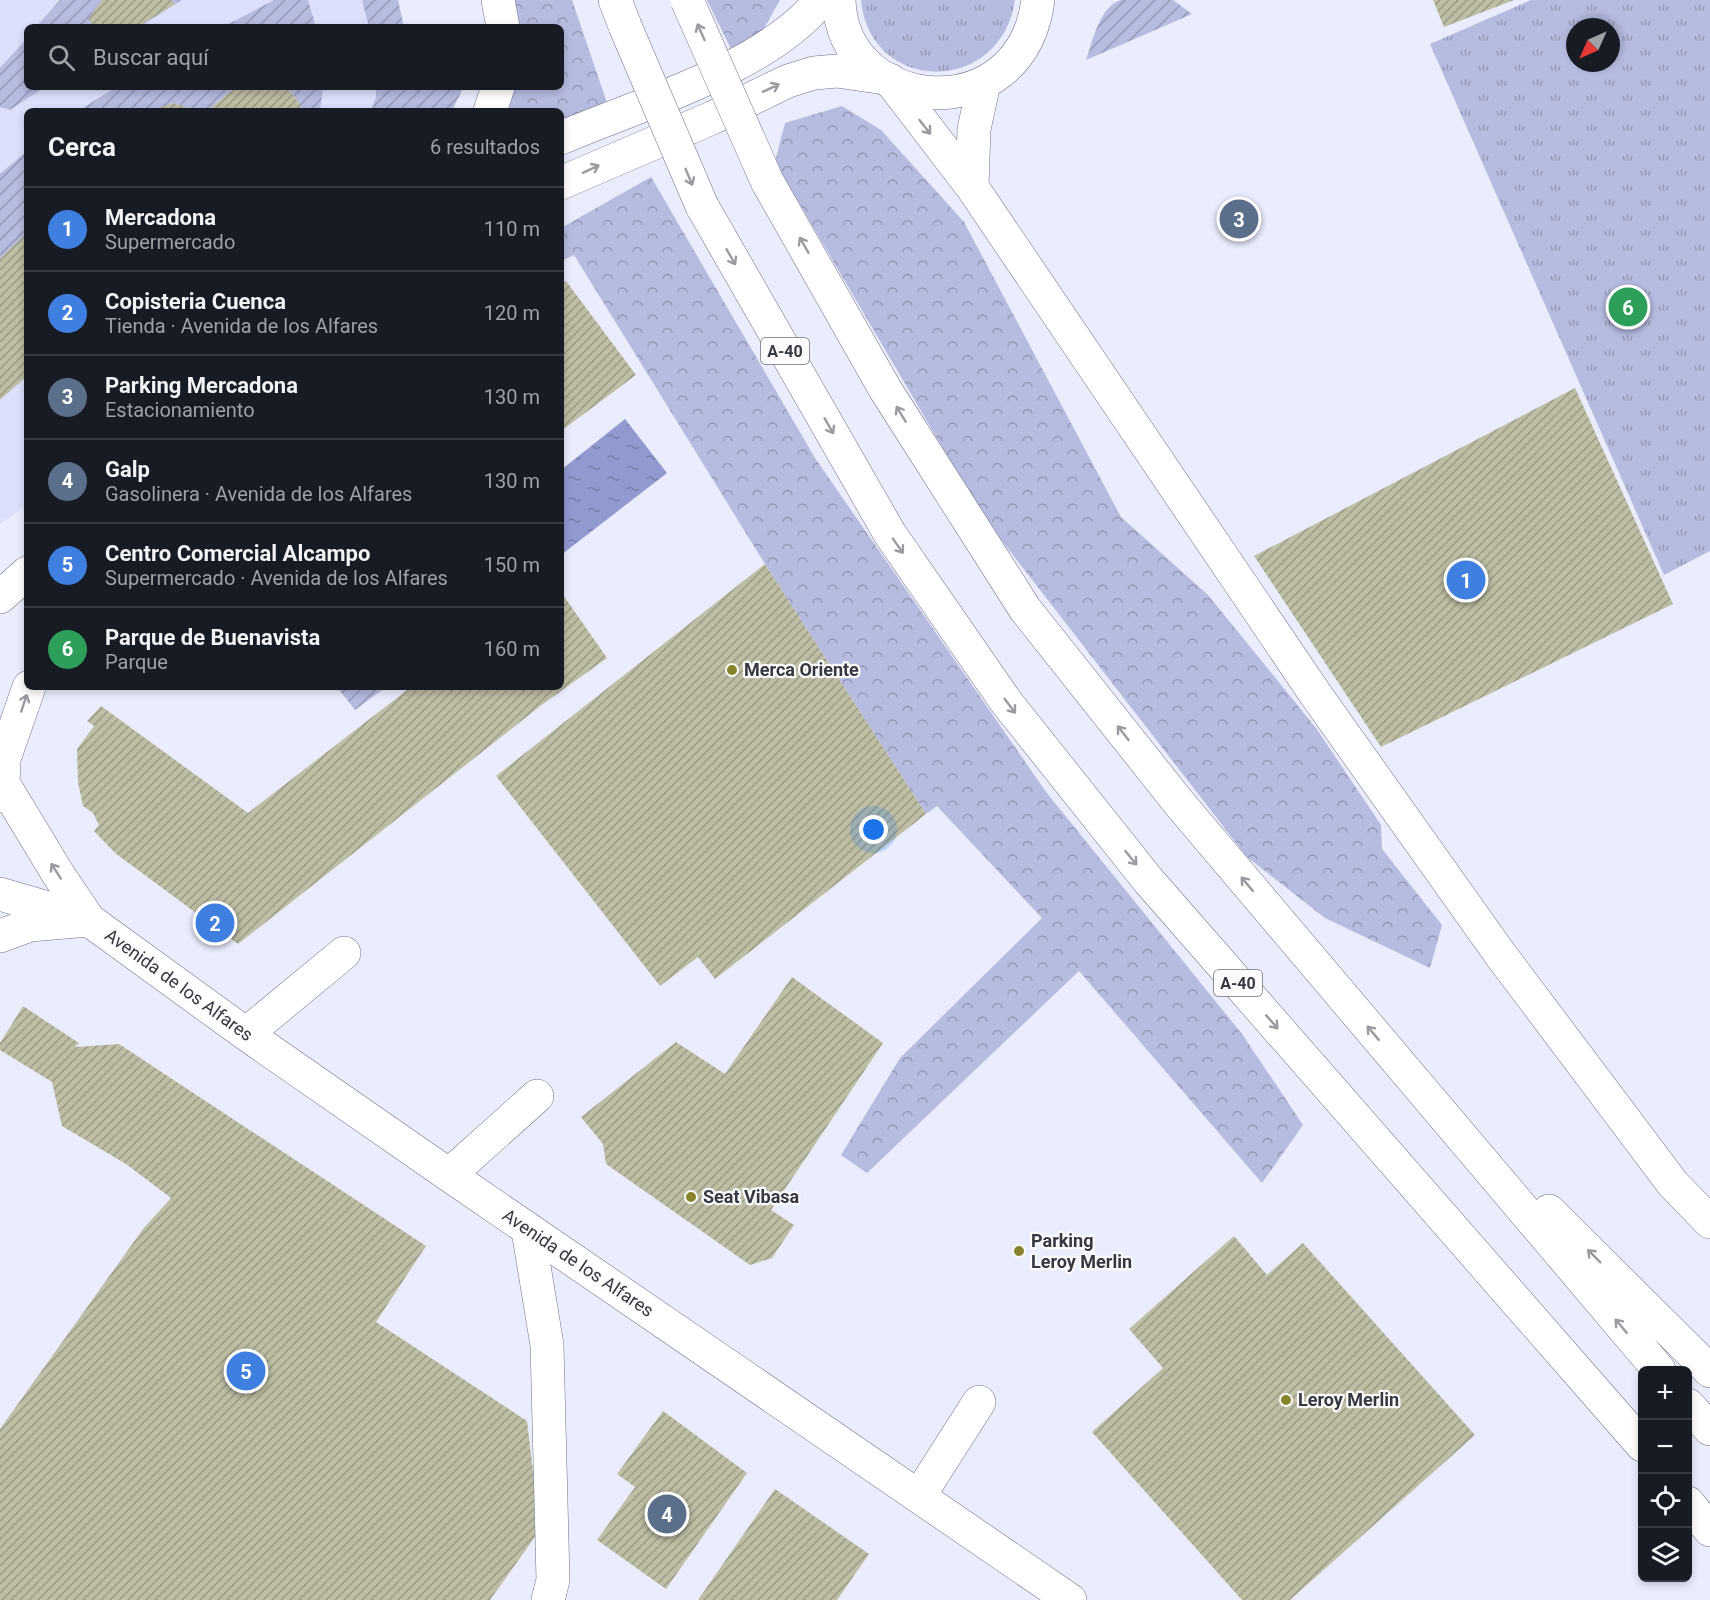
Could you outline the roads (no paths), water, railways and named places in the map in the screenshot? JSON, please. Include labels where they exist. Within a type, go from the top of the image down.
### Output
[{"type":"main road","points":[[498,0],[502,24]]},
{"type":"main road","points":[[687,0],[767,181],[885,389],[1025,609],[1179,803],[1655,1366]]},
{"type":"main road","points":[[564,137],[732,67],[778,40],[799,24],[821,0]]},
{"type":"main road","points":[[840,0],[842,19],[854,47],[873,69],[887,79],[972,187],[1197,522],[1493,945],[1673,1184],[1710,1222]]},
{"type":"main road","points":[[564,182],[712,118],[788,81],[814,73],[837,71],[887,79],[920,92],[936,94],[953,93],[984,83],[1000,73],[1024,46],[1041,4]]},
{"type":"main road","name":"A-40","points":[[620,13],[702,206],[890,534],[1007,703],[1148,880],[1638,1442]]},
{"type":"main road","points":[[972,187],[974,129],[984,83]]},
{"type":"main road","points":[[491,108],[497,90]]},
{"type":"main road","points":[[0,597],[24,576]]},
{"type":"main road","points":[[28,690],[2,770],[53,866],[89,920]]},
{"type":"main road","points":[[0,894],[89,920]]},
{"type":"main road","points":[[0,936],[30,925],[89,920]]},
{"type":"main road","name":"Avenida de los Alfares","points":[[89,920],[246,1034],[448,1175],[1071,1600]]},
{"type":"main road","points":[[246,1034],[344,953]]},
{"type":"main road","points":[[1396,1060],[1710,1371]]},
{"type":"main road","points":[[448,1175],[537,1096]]},
{"type":"main road","points":[[528,1230],[547,1345],[553,1580],[548,1600]]},
{"type":"main road","points":[[919,1496],[979,1402]]},
{"type":"main road","points":[[1692,1410],[1710,1430]]},
{"type":"main road","points":[[1692,1499],[1710,1519]]},
{"type":"main road","points":[[1692,1508],[1710,1530]]},
{"type":"water","points":[[625,419],[667,473],[564,553],[564,468]]},
{"type":"place","name":"Parking Mercadona","points":[[1239,219]]},
{"type":"place","name":"Parque de Buenavista","points":[[1628,307]]},
{"type":"place","name":"Mercadona","points":[[1466,580]]},
{"type":"place","name":"Merca Oriente","points":[[732,670]]},
{"type":"place","name":"Copisteria Cuenca","points":[[215,923]]},
{"type":"place","name":"Seat Vibasa","points":[[691,1197]]},
{"type":"place","name":"Parking Leroy Merlin","points":[[1019,1251]]},
{"type":"place","name":"Centro Comercial Alcampo","points":[[246,1371]]},
{"type":"place","name":"Leroy Merlin","points":[[1286,1400]]},
{"type":"place","name":"Galp","points":[[667,1514]]}]
